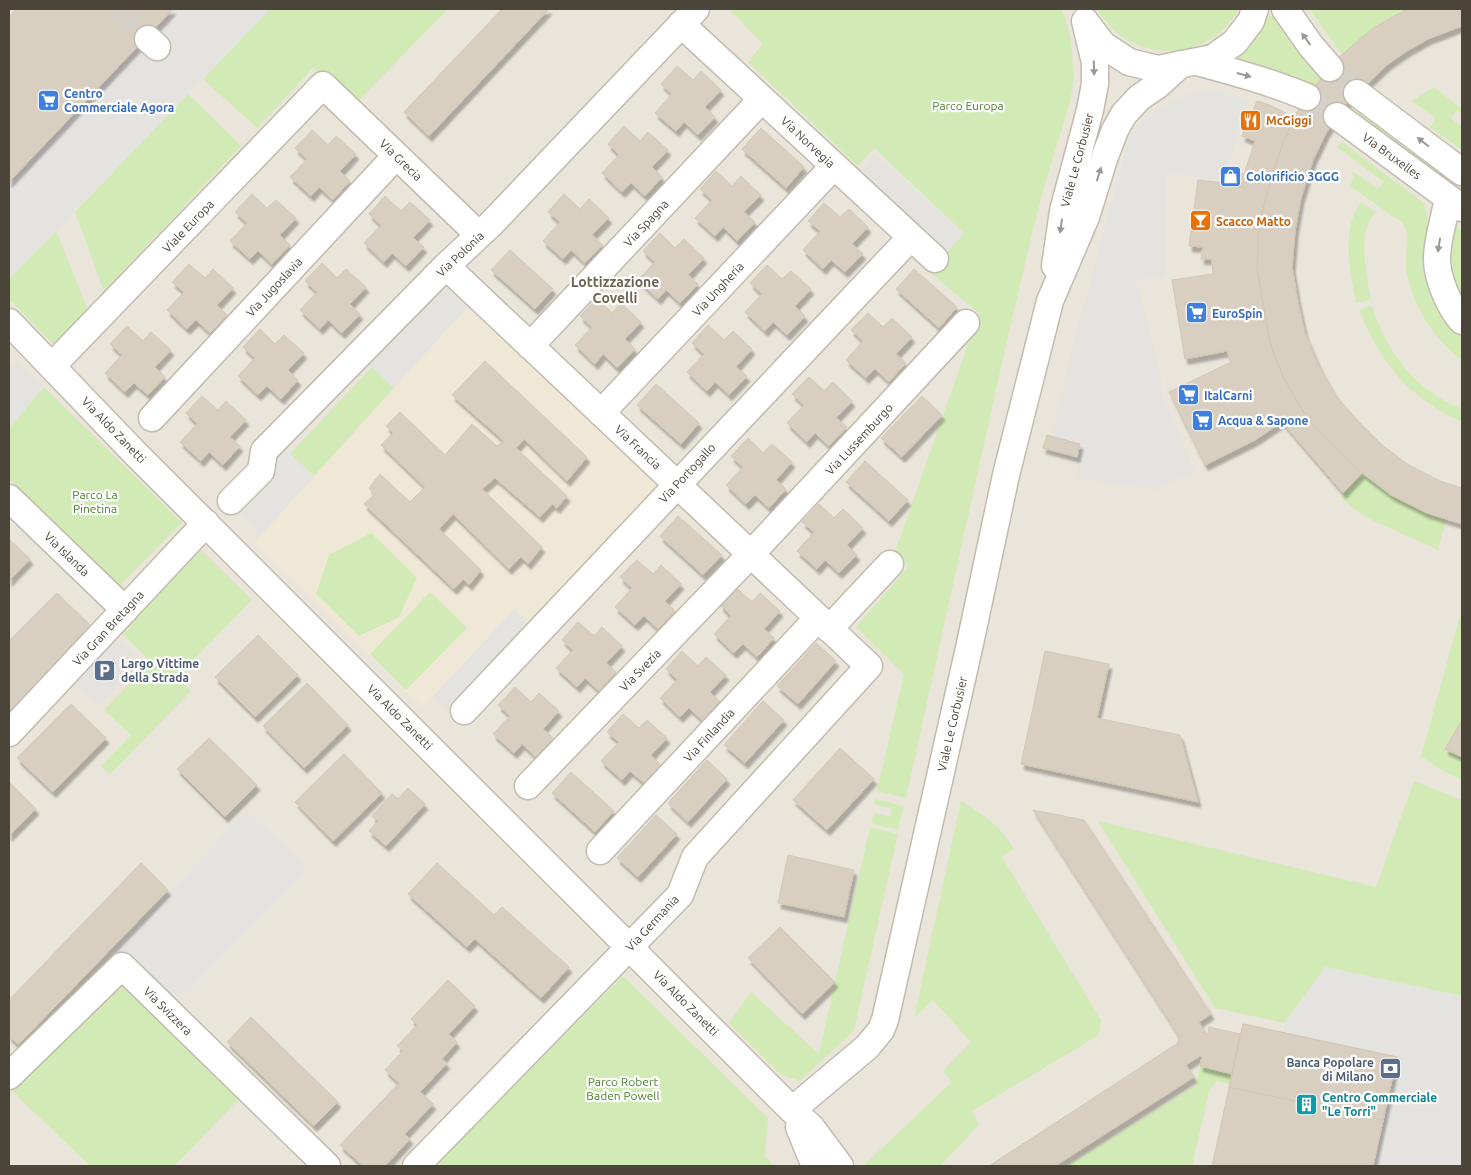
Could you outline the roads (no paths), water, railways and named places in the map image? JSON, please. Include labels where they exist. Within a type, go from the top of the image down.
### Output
[{"type":"street","points":[[1082,15],[1103,44],[1129,62],[1158,69],[1213,58],[1234,42],[1250,21],[1255,9]]},
{"type":"street","points":[[1285,9],[1311,46],[1330,68]]},
{"type":"street","name":"Viale Le Corbusier","points":[[792,1110],[867,1047],[881,1030],[885,1020],[1006,475],[1050,301],[1063,210],[1090,110],[1095,84],[1095,63],[1082,15]]},
{"type":"street","name":"Via Norvegia","points":[[689,17],[762,100],[935,259]]},
{"type":"street","name":"Via Polonia","points":[[231,501],[261,471],[264,451],[446,266],[504,211],[689,17]]},
{"type":"street","points":[[1189,63],[1266,81],[1307,97]]},
{"type":"street","name":"Viale Le Corbusier","points":[[1050,301],[1086,218],[1105,156],[1115,130],[1124,114],[1139,98],[1189,63]]},
{"type":"street","name":"Via Grecia","points":[[323,85],[479,235]]},
{"type":"street","name":"Viale Europa","points":[[52,366],[323,85]]},
{"type":"street","points":[[1357,93],[1462,172]]},
{"type":"street","name":"Via Spagna","points":[[530,346],[762,100]]},
{"type":"street","name":"Via Bruxelles","points":[[1337,116],[1455,202]]},
{"type":"street","name":"Via Jugoslavia","points":[[152,418],[396,156]]},
{"type":"street","name":"Via Ungheria","points":[[601,413],[834,166]]},
{"type":"street","name":"Via Bruxelles","points":[[1455,202],[1447,204],[1437,260],[1447,296],[1462,321]]},
{"type":"street","name":"Via Portogallo","points":[[464,711],[911,237]]},
{"type":"street","name":"Via Francia","points":[[446,266],[869,666]]},
{"type":"street","name":"Via Lussemburgo","points":[[751,554],[966,324]]},
{"type":"street","name":"Via Aldo Zanetti","points":[[14,337],[52,366],[132,450],[792,1110]]},
{"type":"street","name":"Via Islanda","points":[[9,498],[124,610]]},
{"type":"street","name":"Via Gran Bretagna","points":[[9,733],[206,523]]},
{"type":"street","name":"Via Svezia","points":[[528,786],[751,554]]},
{"type":"street","points":[[824,623],[890,564]]},
{"type":"street","name":"Via Finlandia","points":[[600,852],[824,623]]},
{"type":"street","name":"Via Germania","points":[[416,1166],[680,894],[695,857],[869,666]]},
{"type":"street","name":"Via Svizzera","points":[[9,1076],[122,966],[327,1166]]},
{"type":"street","points":[[792,1110],[815,1166]]},
{"type":"street","points":[[792,1110],[811,1127],[840,1166]]},
{"type":"tunnel","points":[[115,9],[148,39]]},
{"type":"tunnel","points":[[1330,68],[1357,93]]},
{"type":"tunnel","points":[[1307,97],[1337,116]]},
{"type":"place","name":"Centro Commerciale Agora","points":[[48,100]]},
{"type":"place","name":"McGiggi","points":[[1250,120]]},
{"type":"place","name":"Colorificio 3GGG","points":[[1230,176]]},
{"type":"place","name":"Scacco Matto","points":[[1200,221]]},
{"type":"place","name":"EuroSpin","points":[[1196,313]]},
{"type":"place","name":"ItalCarni","points":[[1188,395]]},
{"type":"place","name":"Acqua & Sapone","points":[[1202,420]]},
{"type":"place","name":"Largo Vittime della Strada","points":[[105,670]]},
{"type":"place","name":"Banca Popolare di Milano","points":[[1390,1069]]},
{"type":"place","name":"Centro Commerciale \"Le Torri\"","points":[[1306,1104]]},
{"type":"district","name":"Lottizzazione Covelli","points":[[615,290]]},
{"type":"park label","name":"Parco Europa","points":[[968,105]]},
{"type":"park label","name":"Parco La Pinetina","points":[[95,501]]},
{"type":"park label","name":"Parco Robert Baden Powell","points":[[623,1088]]}]
